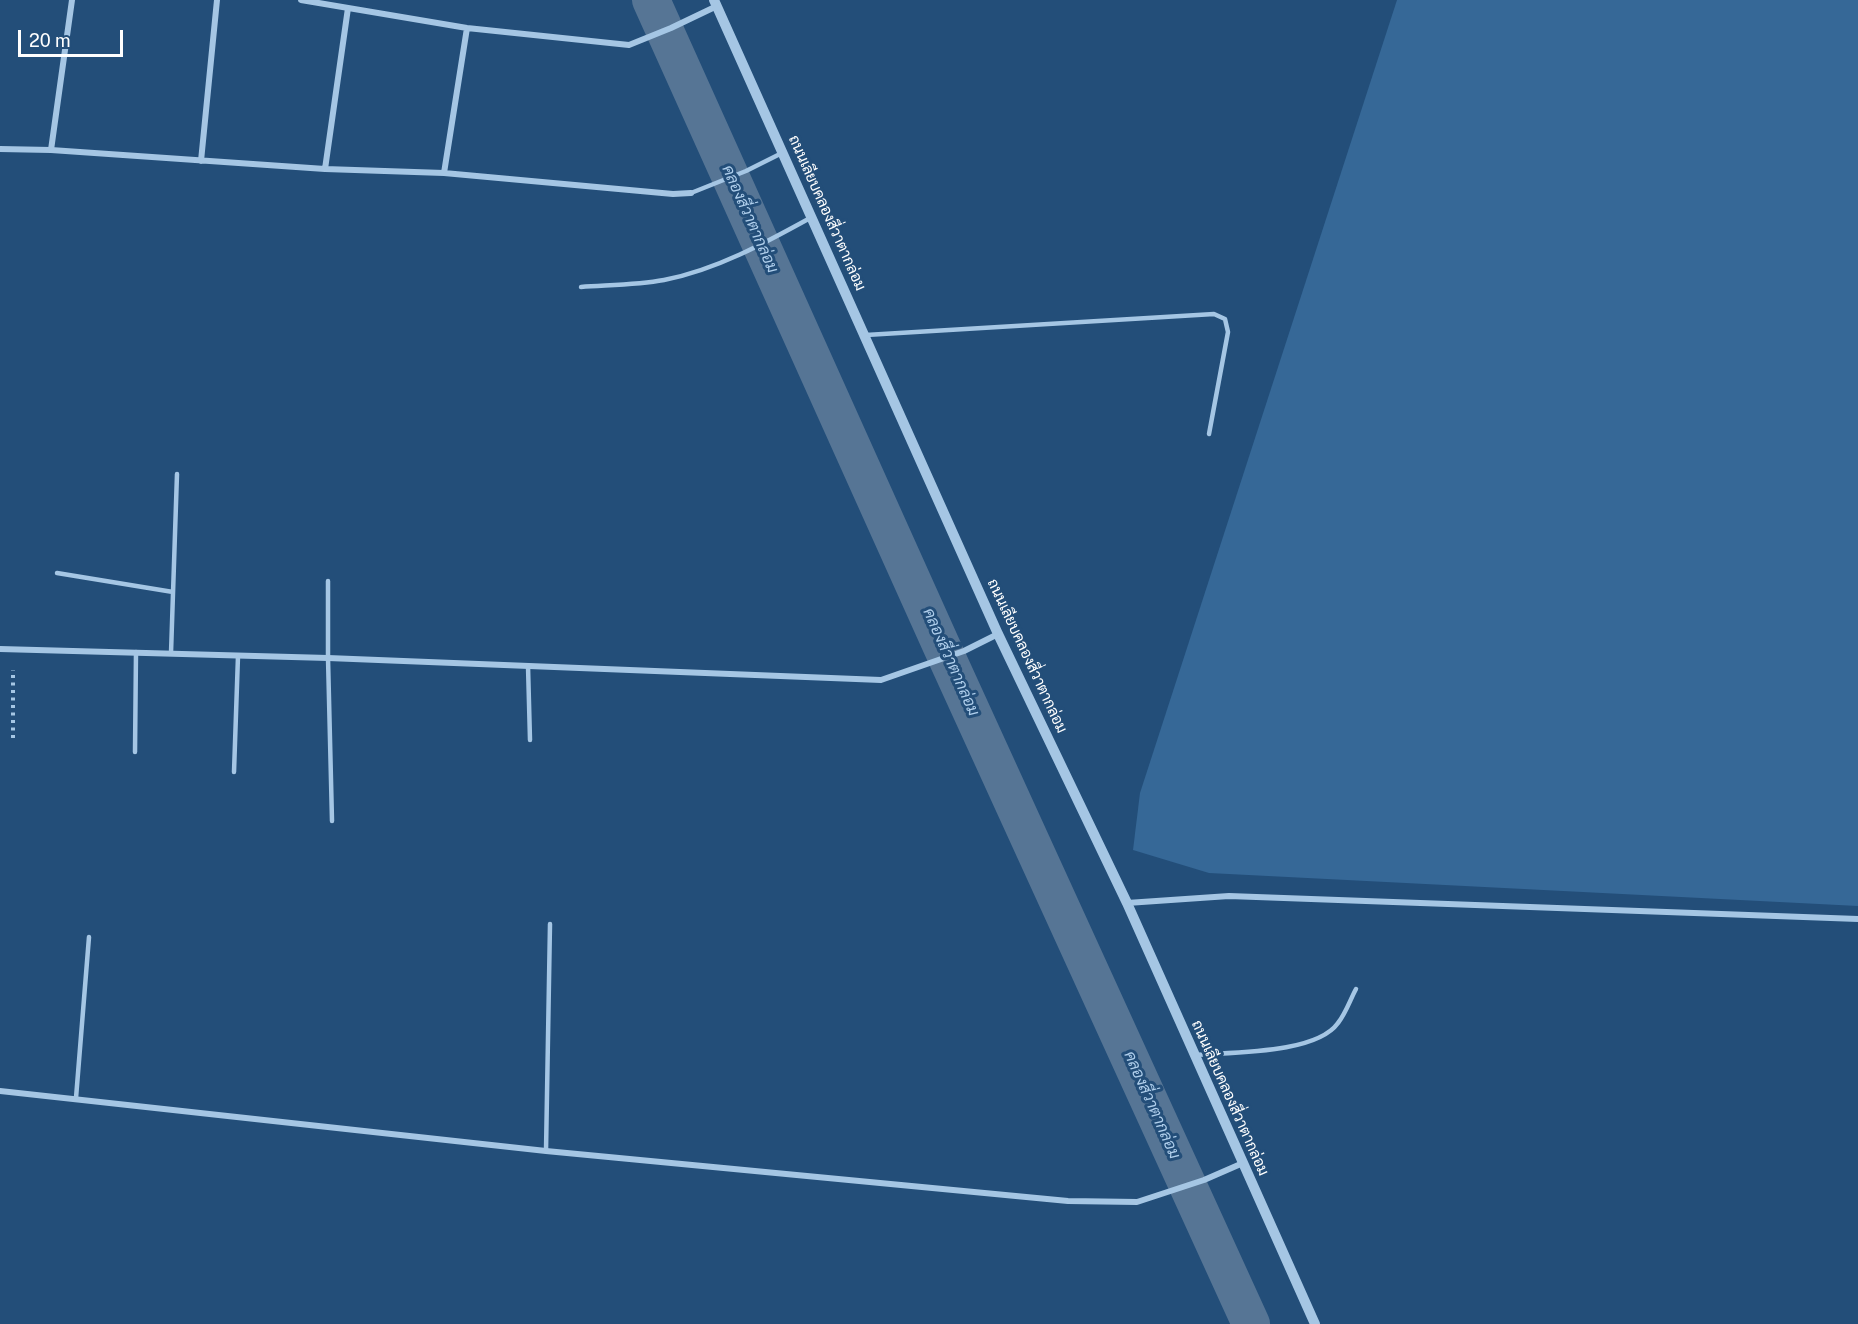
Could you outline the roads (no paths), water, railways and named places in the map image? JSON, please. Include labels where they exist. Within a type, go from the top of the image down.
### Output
[{"type":"street","points":[[51,150],[72,0]]},
{"type":"street","points":[[201,161],[217,0]]},
{"type":"street","points":[[301,0],[467,28],[629,45],[671,28],[715,3]]},
{"type":"street","name":"ถนนเลียบคลองสี่วาตากล่อม","points":[[715,3],[866,335],[998,634],[1127,903],[1315,1324]]},
{"type":"street","points":[[325,169],[348,9]]},
{"type":"street","points":[[444,173],[467,28]]},
{"type":"street","points":[[0,149],[51,150],[325,169],[444,173],[673,194],[691,193]]},
{"type":"street","points":[[0,649],[328,658],[880,680],[964,651],[998,634]]},
{"type":"street","points":[[1127,903],[1229,896],[1858,919]]},
{"type":"street","points":[[0,1091],[546,1151],[1068,1201],[1137,1202],[1204,1180],[1243,1163]]},
{"type":"lane","points":[[691,193],[783,153]]},
{"type":"lane","points":[[581,287],[662,280],[697,272],[771,240],[812,217]]},
{"type":"lane","points":[[866,335],[1214,314],[1225,319],[1228,332],[1209,434]]},
{"type":"lane","points":[[171,653],[177,474]]},
{"type":"lane","points":[[57,573],[173,592]]},
{"type":"lane","points":[[328,581],[332,821]]},
{"type":"lane","points":[[135,752],[136,652]]},
{"type":"lane","points":[[234,772],[238,656]]},
{"type":"lane","points":[[528,666],[530,740]]},
{"type":"lane","points":[[546,1151],[550,924]]},
{"type":"lane","points":[[76,1098],[89,937]]},
{"type":"lane","points":[[1195,1055],[1292,1047],[1322,1037],[1338,1024],[1356,989]]},
{"type":"waterway","name":"คลองสี่วาตากล่อม","points":[[651,0],[942,647],[1251,1324]]}]
